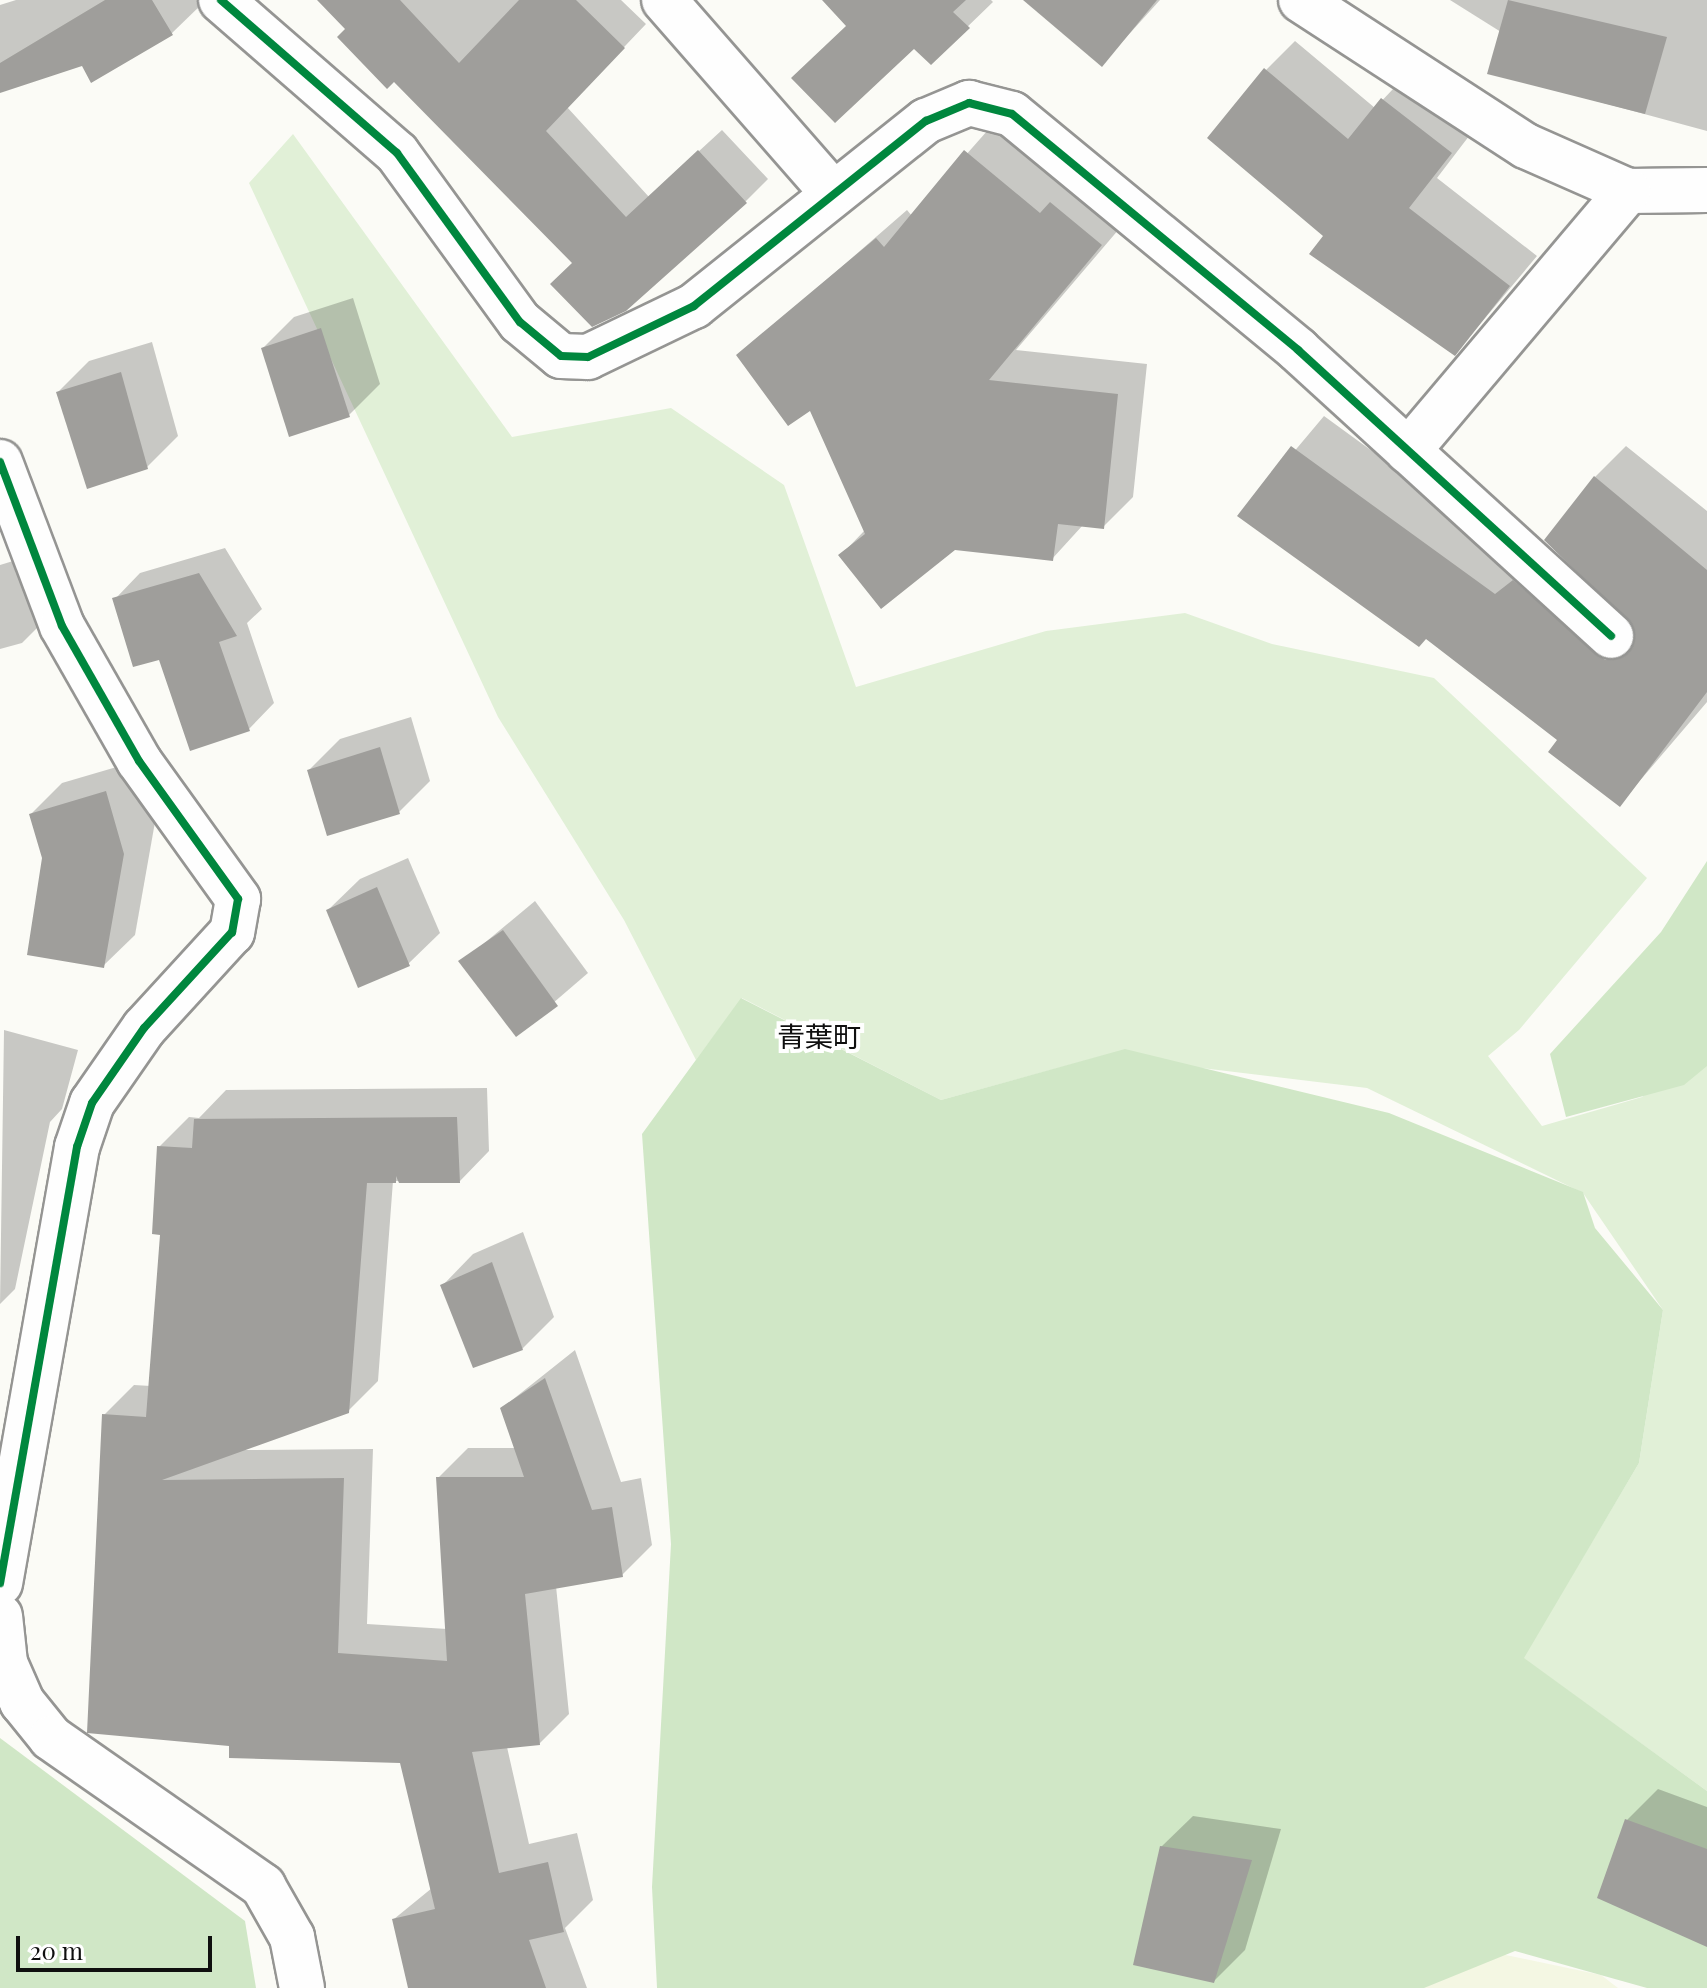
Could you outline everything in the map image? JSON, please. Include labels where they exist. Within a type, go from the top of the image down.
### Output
[{"type":"street","points":[[221,0],[397,153],[520,322],[561,356],[588,357],[694,306],[831,191],[926,121],[969,103],[1012,114],[1298,350],[1611,636]]},
{"type":"street","points":[[664,0],[831,191]]},
{"type":"street","points":[[1301,0],[1526,146],[1628,191],[1707,190]]},
{"type":"street","points":[[1408,451],[1628,191]]},
{"type":"street","points":[[0,462],[62,626],[139,761],[238,899],[232,932],[144,1028],[92,1103],[77,1147],[0,1583]]},
{"type":"street","points":[[0,1616],[5,1663],[22,1702],[51,1738],[263,1886],[292,1937],[302,1988]]},
{"type":"green space","points":[[293,134],[512,437],[671,408],[784,485],[856,687],[1046,631],[1185,613],[1272,644],[1434,678],[1647,878],[1519,1030],[1488,1056],[1542,1126],[1642,1097],[1707,1047],[1707,1791],[1523,1658],[1639,1463],[1663,1310],[1583,1193],[1367,1088],[1102,1056],[941,1100],[742,998],[696,1060],[624,920],[498,717],[249,183]]},
{"type":"green space","points":[[1707,861],[1707,1066],[1684,1085],[1566,1117],[1550,1054],[1661,932]]},
{"type":"green space","points":[[741,998],[941,1100],[1125,1049],[1389,1113],[1583,1192],[1595,1228],[1663,1310],[1639,1463],[1524,1658],[1707,1791],[1707,1988],[1647,1988],[1515,1951],[1424,1988],[657,1988],[652,1887],[671,1544],[642,1134]]},
{"type":"green space","points":[[0,1738],[245,1921],[256,1988],[0,1988]]},
{"type":"green space","points":[[1382,1929],[1601,1975],[1618,1988],[1373,1988]]},
{"type":"building","points":[[105,0],[152,0],[173,35],[91,83],[82,66],[0,93],[0,63]]},
{"type":"building","points":[[317,0],[400,0],[459,63],[519,0],[576,0],[625,48],[546,131],[626,217],[698,150],[747,203],[626,311],[592,327],[550,284],[572,263],[394,82],[387,89],[337,37],[345,29]]},
{"type":"building","points":[[822,0],[966,0],[953,12],[970,28],[931,65],[914,49],[835,123],[791,78],[846,26]]},
{"type":"building","points":[[1023,0],[1157,0],[1102,67]]},
{"type":"building","points":[[1508,0],[1667,37],[1645,114],[1487,74]]},
{"type":"building","points":[[1264,68],[1348,139],[1381,98],[1452,153],[1409,208],[1510,286],[1455,356],[1309,254],[1323,236],[1207,138]]},
{"type":"building","points":[[964,150],[1040,213],[1050,202],[1102,245],[989,380],[1118,394],[1104,529],[1058,524],[1053,561],[955,550],[881,609],[838,555],[865,534],[810,411],[788,426],[736,355],[876,238],[884,247]]},
{"type":"building","points":[[321,328],[350,417],[289,437],[261,348]]},
{"type":"building","points":[[121,372],[148,469],[87,489],[56,392]]},
{"type":"building","points":[[1291,446],[1495,594],[1513,580],[1605,660],[1629,653],[1634,628],[1544,540],[1594,476],[1707,570],[1707,692],[1620,807],[1548,752],[1557,740],[1426,639],[1419,647],[1237,516]]},
{"type":"building","points":[[199,573],[237,636],[219,642],[250,731],[190,751],[159,660],[133,667],[112,598]]},
{"type":"building","points":[[380,747],[400,814],[327,836],[307,770]]},
{"type":"building","points":[[106,791],[124,854],[104,968],[27,955],[42,858],[29,814]]},
{"type":"building","points":[[377,887],[410,966],[358,988],[326,910]]},
{"type":"building","points":[[503,930],[558,1006],[516,1037],[458,961]]},
{"type":"building","points":[[457,1117],[460,1183],[399,1183],[396,1176],[396,1183],[367,1183],[349,1413],[162,1480],[344,1478],[338,1653],[447,1661],[436,1477],[524,1477],[500,1408],[545,1378],[592,1510],[612,1507],[623,1577],[525,1594],[540,1745],[472,1752],[499,1873],[548,1862],[564,1932],[529,1940],[546,1988],[408,1988],[392,1919],[435,1909],[400,1763],[229,1758],[229,1746],[87,1733],[102,1414],[146,1417],[160,1235],[152,1234],[157,1146],[192,1148],[194,1119]]},
{"type":"building","points":[[492,1262],[523,1350],[473,1368],[440,1285]]},
{"type":"building","points":[[1625,1819],[1707,1849],[1707,1947],[1597,1898]]},
{"type":"building","points":[[1160,1846],[1252,1860],[1214,1983],[1133,1965]]},
{"type":"cycle path","points":[[221,0],[397,153],[520,322],[561,356],[588,357],[694,306],[926,121],[969,103],[1012,114],[1298,350],[1611,636]]},
{"type":"cycle path","points":[[0,462],[62,626],[139,761],[238,899],[232,932],[144,1028],[92,1103],[77,1147],[0,1583]]},
{"type":"district","name":"青葉町","points":[[819,1036]]}]
